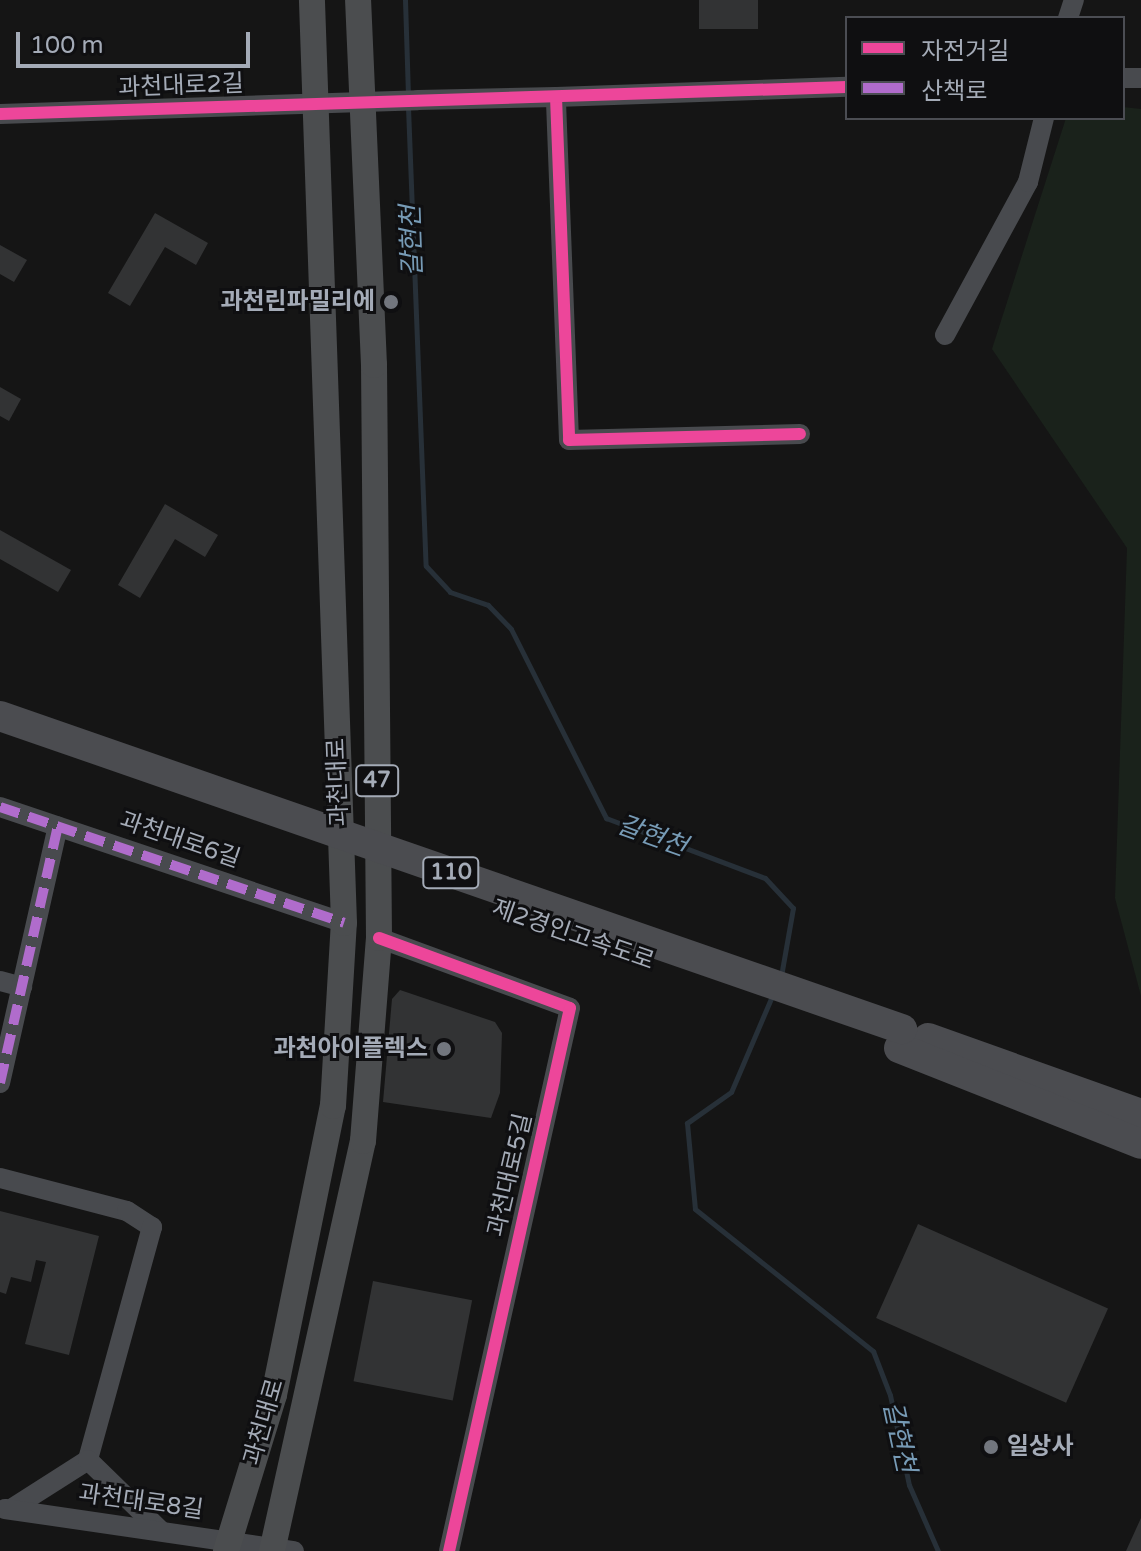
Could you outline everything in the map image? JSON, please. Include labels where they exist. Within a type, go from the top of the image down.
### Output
[{"type":"highway","name":"제2경인고속도로","points":[[0,716],[901,1039],[1141,1144]]},
{"type":"highway","name":"제2경인고속도로","points":[[0,737],[901,1039],[1141,1114]]},
{"type":"main road","name":"과천대로","points":[[228,1546],[274,1395],[333,1106],[344,923],[312,0]]},
{"type":"main road","name":"과천대로","points":[[280,1550],[363,1141],[379,938],[374,365],[358,0]]},
{"type":"street","name":"과천대로2길","points":[[0,114],[845,87]]},
{"type":"street","points":[[556,97],[569,440],[800,434]]},
{"type":"street","points":[[945,335],[1028,182],[1044,120]]},
{"type":"street","name":"과천대로6길","points":[[0,807],[344,923]]},
{"type":"street","points":[[0,1083],[58,826]]},
{"type":"street","name":"과천대로5길","points":[[379,938],[570,1008],[449,1551]]},
{"type":"street","points":[[0,981],[22,987]]},
{"type":"street","points":[[0,1178],[127,1211],[152,1227],[88,1460],[5,1509]]},
{"type":"street","points":[[88,1460],[161,1531]]},
{"type":"street","name":"과천대로8길","points":[[5,1509],[161,1531],[228,1546],[280,1550]]},
{"type":"shaded area","points":[[1125,107],[1141,109],[1141,996],[1115,898],[1127,548],[992,349],[1065,120],[1125,120]]},
{"type":"building","points":[[699,0],[758,0],[758,29],[699,29]]},
{"type":"building","points":[[155,213],[208,243],[196,265],[165,247],[130,306],[108,293]]},
{"type":"building","points":[[0,245],[27,260],[14,282],[0,274]]},
{"type":"building","points":[[0,387],[21,399],[9,421],[0,416]]},
{"type":"building","points":[[165,504],[218,535],[205,557],[175,539],[140,598],[118,585]]},
{"type":"building","points":[[0,530],[71,570],[58,592],[0,559]]},
{"type":"building","name":"과천아이플렉스","points":[[400,990],[495,1022],[502,1033],[500,1093],[491,1118],[383,1102],[392,999]]},
{"type":"building","points":[[0,1211],[99,1236],[69,1355],[25,1344],[46,1262],[36,1260],[31,1282],[11,1277],[6,1294],[0,1292]]},
{"type":"building","points":[[918,1224],[1108,1309],[1066,1403],[876,1318]]},
{"type":"building","points":[[373,1281],[472,1300],[453,1400],[354,1381]]},
{"type":"building","points":[[1141,1518],[1141,1551],[1126,1551]]},
{"type":"waterway","name":"갈현천","points":[[405,0],[408,97]]},
{"type":"waterway","name":"갈현천","points":[[408,107],[426,566],[450,592],[488,605],[511,629],[606,818],[765,878],[793,908],[781,976]]},
{"type":"waterway","name":"갈현천","points":[[772,996],[731,1092],[687,1123],[695,1209],[873,1351],[890,1395],[909,1485],[938,1551]]},
{"type":"marked path","points":[[0,807],[344,923]]},
{"type":"marked path","points":[[0,1083],[58,826]]},
{"type":"cycle path","points":[[0,114],[845,87]]},
{"type":"cycle path","points":[[556,97],[569,440],[800,434]]},
{"type":"cycle path","points":[[379,938],[570,1008],[449,1551]]},
{"type":"place","name":"과천린파밀리에","points":[[391,302]]},
{"type":"place","name":"과천아이플렉스","points":[[444,1049]]},
{"type":"place","name":"일상사","points":[[991,1447]]}]
